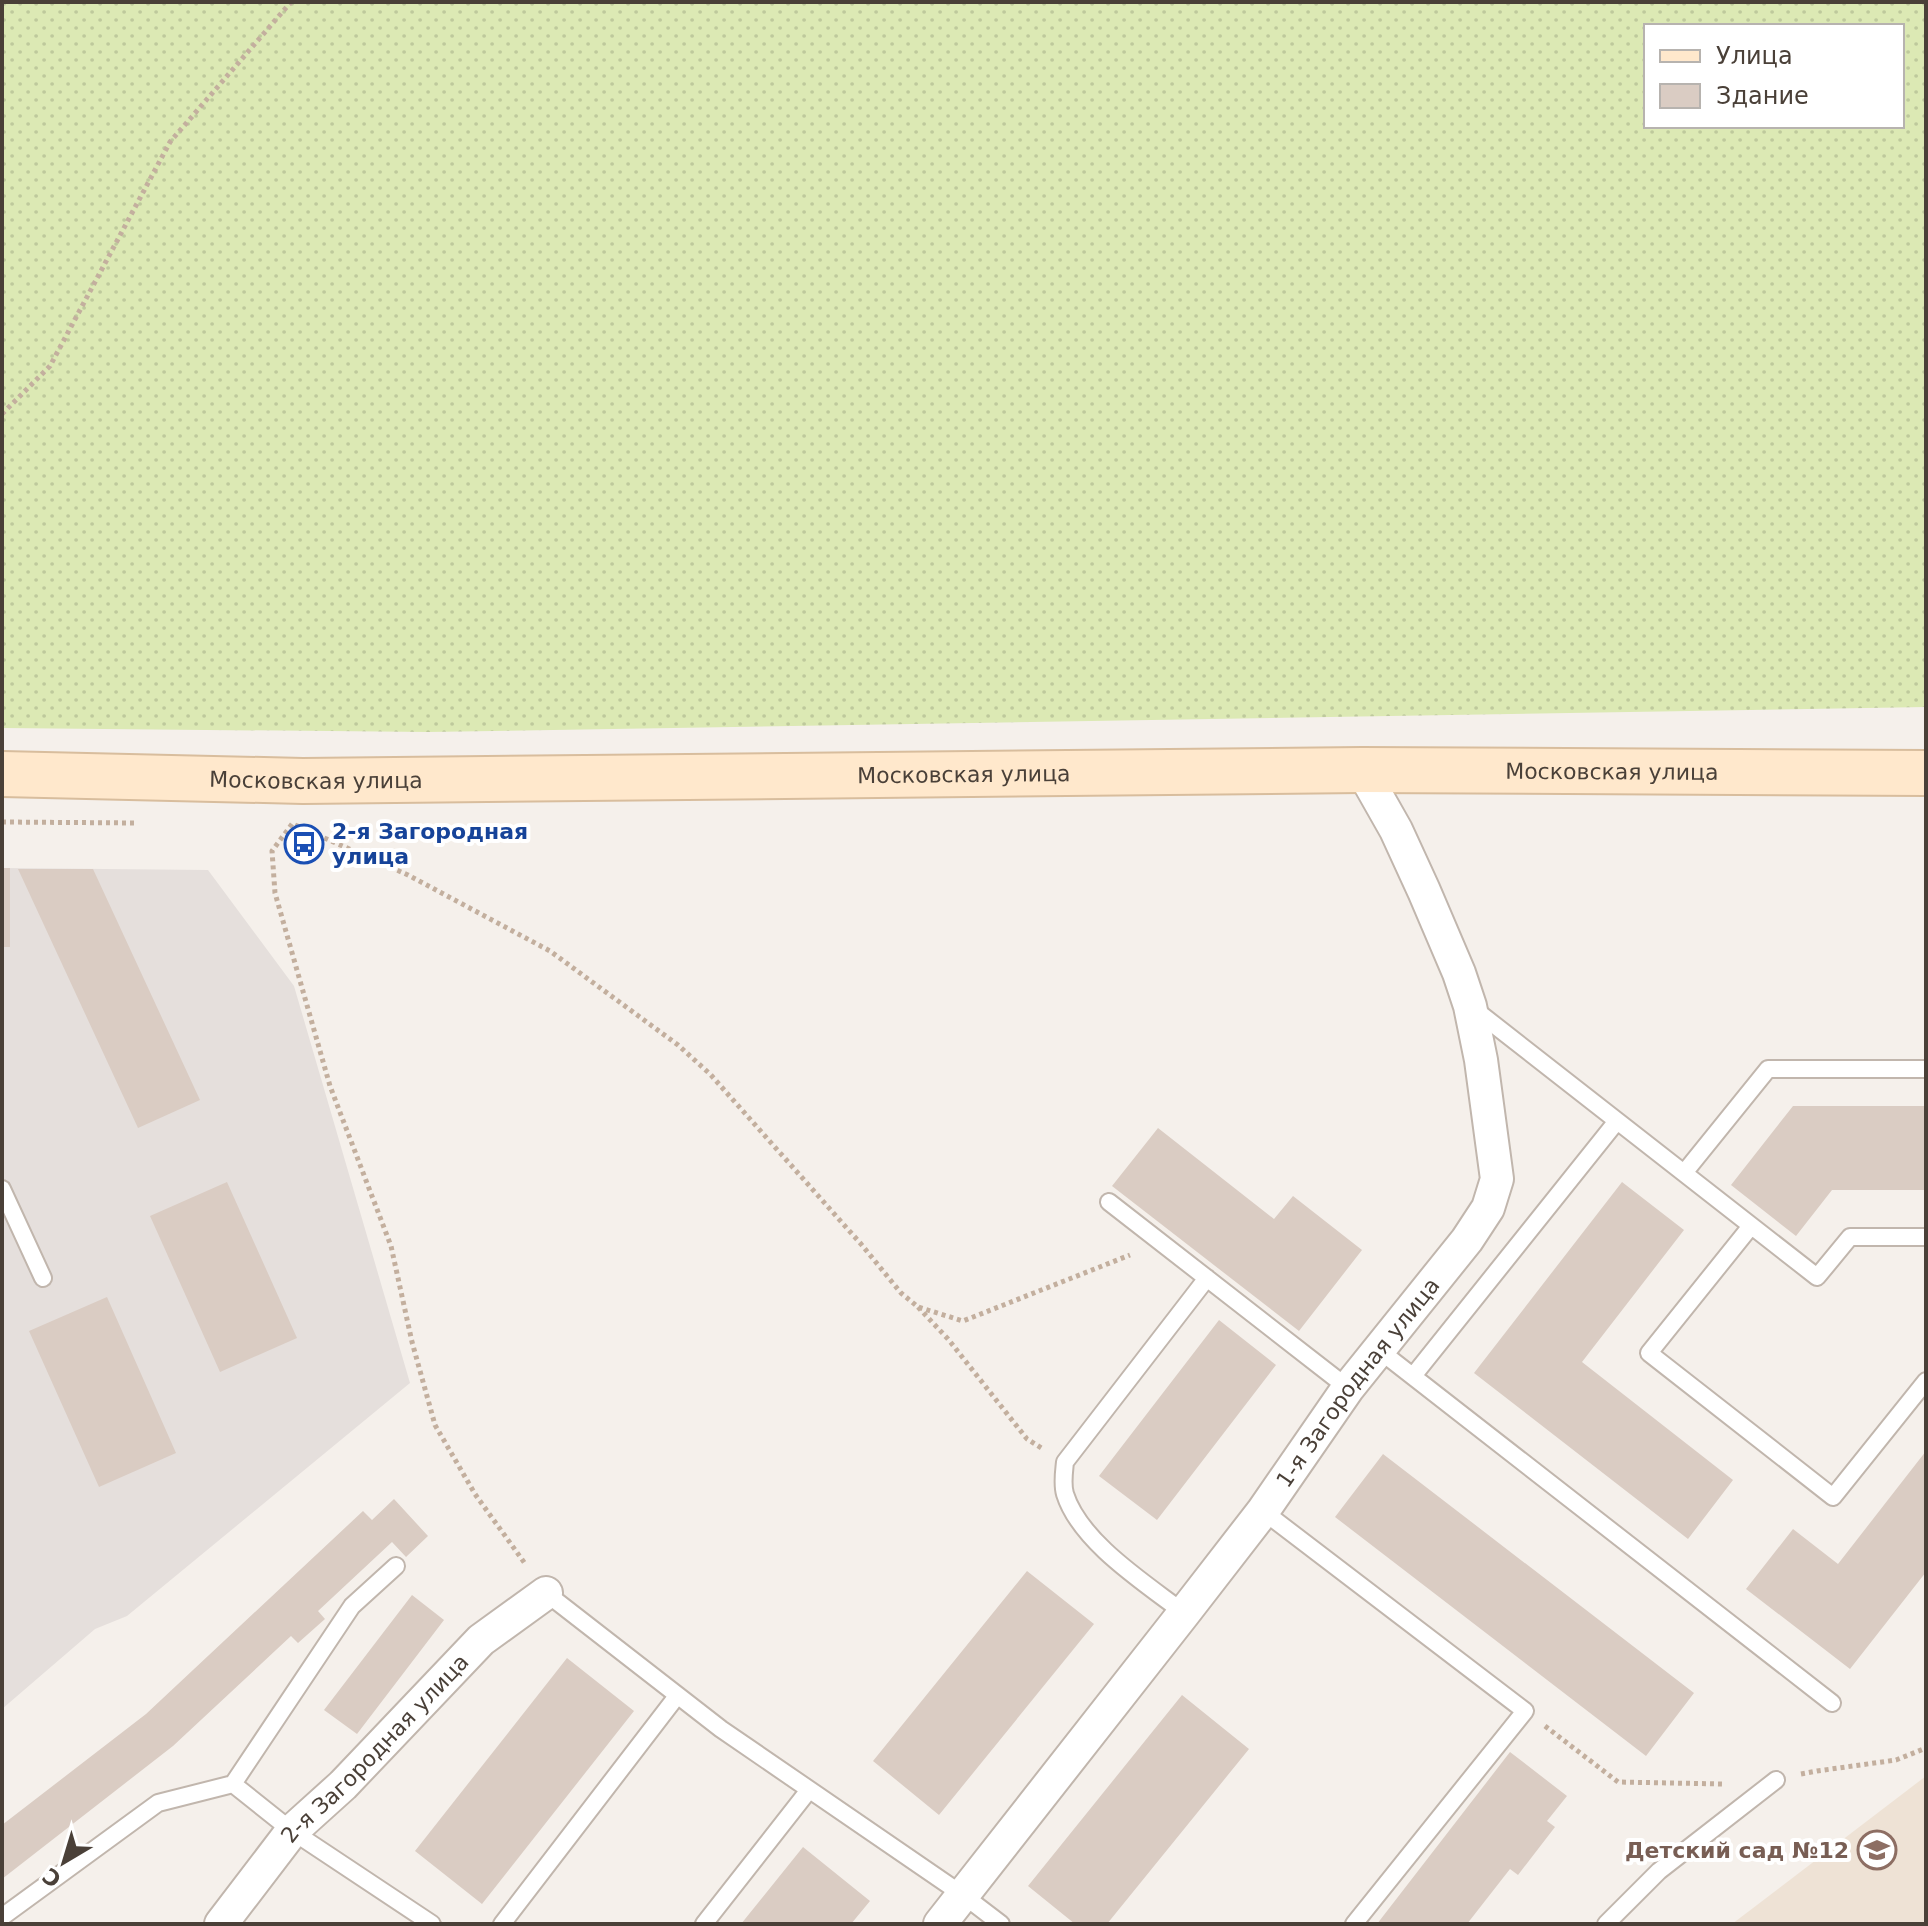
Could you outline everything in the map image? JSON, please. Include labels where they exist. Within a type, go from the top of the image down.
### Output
[{"type":"main road","name":"Московская улица","points":[[2,774],[303,781],[1362,770],[1926,773]]},
{"type":"street","name":"1-я Загородная улица","points":[[940,1924],[1263,1511],[1348,1388],[1467,1240],[1488,1208],[1497,1179],[1481,1060],[1470,1006],[1424,891],[1396,830],[1362,770]]},
{"type":"street","name":"2-я Загородная улица","points":[[221,1924],[292,1831],[343,1785],[481,1640],[546,1593]]},
{"type":"lane","points":[[1470,1006],[1817,1277],[1850,1237],[1926,1237]]},
{"type":"lane","points":[[1684,1173],[1768,1069],[1926,1069]]},
{"type":"lane","points":[[1413,1376],[1617,1121]]},
{"type":"lane","points":[[2,1189],[43,1278]]},
{"type":"lane","points":[[1109,1202],[1348,1388]]},
{"type":"lane","points":[[1751,1226],[1649,1353],[1833,1497],[1926,1381]]},
{"type":"lane","points":[[1184,1613],[1106,1552],[1077,1521],[1064,1491],[1065,1462],[1207,1278]]},
{"type":"lane","points":[[1379,1350],[1832,1703]]},
{"type":"lane","points":[[1263,1511],[1525,1711],[1354,1924]]},
{"type":"lane","points":[[2,1917],[158,1803],[233,1784],[352,1606],[396,1566]]},
{"type":"lane","points":[[546,1593],[721,1729],[1001,1924]]},
{"type":"lane","points":[[502,1924],[677,1696]]},
{"type":"lane","points":[[1606,1924],[1659,1871],[1776,1780]]},
{"type":"lane","points":[[233,1784],[292,1831],[432,1924]]},
{"type":"lane","points":[[704,1924],[809,1790]]},
{"type":"path","points":[[2,414],[50,366],[170,142],[291,2]]},
{"type":"path","points":[[546,1593],[475,1494],[435,1425],[412,1342],[391,1246],[330,1086],[275,893],[272,851],[292,824],[408,875],[550,951],[678,1045],[710,1074],[901,1293],[948,1339],[1027,1439],[1065,1462]]},
{"type":"path","points":[[918,1307],[963,1321],[1161,1243]]},
{"type":"path","points":[[1525,1711],[1618,1782],[1713,1785],[1776,1780],[1896,1760],[1926,1748]]},
{"type":"shaded area","points":[[2,868],[208,870],[294,986],[410,1383],[127,1616],[95,1629],[2,1709]]},
{"type":"shaded area","name":"Детский сад №12","points":[[1926,1776],[1926,1924],[1732,1924]]},
{"type":"green space","points":[[2,2],[1926,2],[1926,707],[428,732],[2,728]]},
{"type":"building","points":[[2,868],[10,868],[10,947],[2,947]]},
{"type":"building","points":[[18,869],[93,869],[200,1100],[138,1128]]},
{"type":"building","points":[[1793,1106],[1926,1106],[1926,1190],[1832,1190],[1796,1236],[1731,1185]]},
{"type":"building","points":[[1158,1128],[1274,1219],[1293,1196],[1362,1250],[1299,1331],[1112,1186]]},
{"type":"building","points":[[227,1182],[297,1338],[220,1372],[150,1216]]},
{"type":"building","points":[[1622,1182],[1684,1230],[1582,1362],[1733,1480],[1688,1539],[1474,1373]]},
{"type":"building","points":[[107,1297],[176,1453],[99,1487],[29,1331]]},
{"type":"building","points":[[1219,1320],[1276,1365],[1157,1520],[1099,1476]]},
{"type":"building","points":[[1926,1451],[1926,1572],[1850,1669],[1746,1589],[1793,1529],[1838,1564]]},
{"type":"building","points":[[1383,1454],[1694,1693],[1646,1756],[1335,1517]]},
{"type":"building","points":[[394,1499],[428,1536],[406,1557],[392,1542],[318,1611],[325,1619],[298,1643],[291,1636],[173,1746],[2,1879],[2,1825],[146,1714],[363,1511],[372,1520]]},
{"type":"building","points":[[1027,1571],[1094,1624],[939,1815],[873,1761]]},
{"type":"building","points":[[412,1595],[444,1620],[357,1734],[324,1710]]},
{"type":"building","points":[[567,1658],[634,1711],[482,1904],[415,1851]]},
{"type":"building","points":[[1182,1695],[1249,1749],[1107,1924],[1075,1924],[1028,1886]]},
{"type":"building","points":[[1510,1752],[1567,1796],[1547,1821],[1555,1827],[1518,1875],[1510,1869],[1467,1924],[1377,1924]]},
{"type":"building","points":[[803,1847],[870,1901],[851,1924],[741,1924]]},
{"type":"place","name":"2-я Загородная улица","points":[[304,844]]},
{"type":"place","name":"Детский сад №12","points":[[1877,1850]]}]
